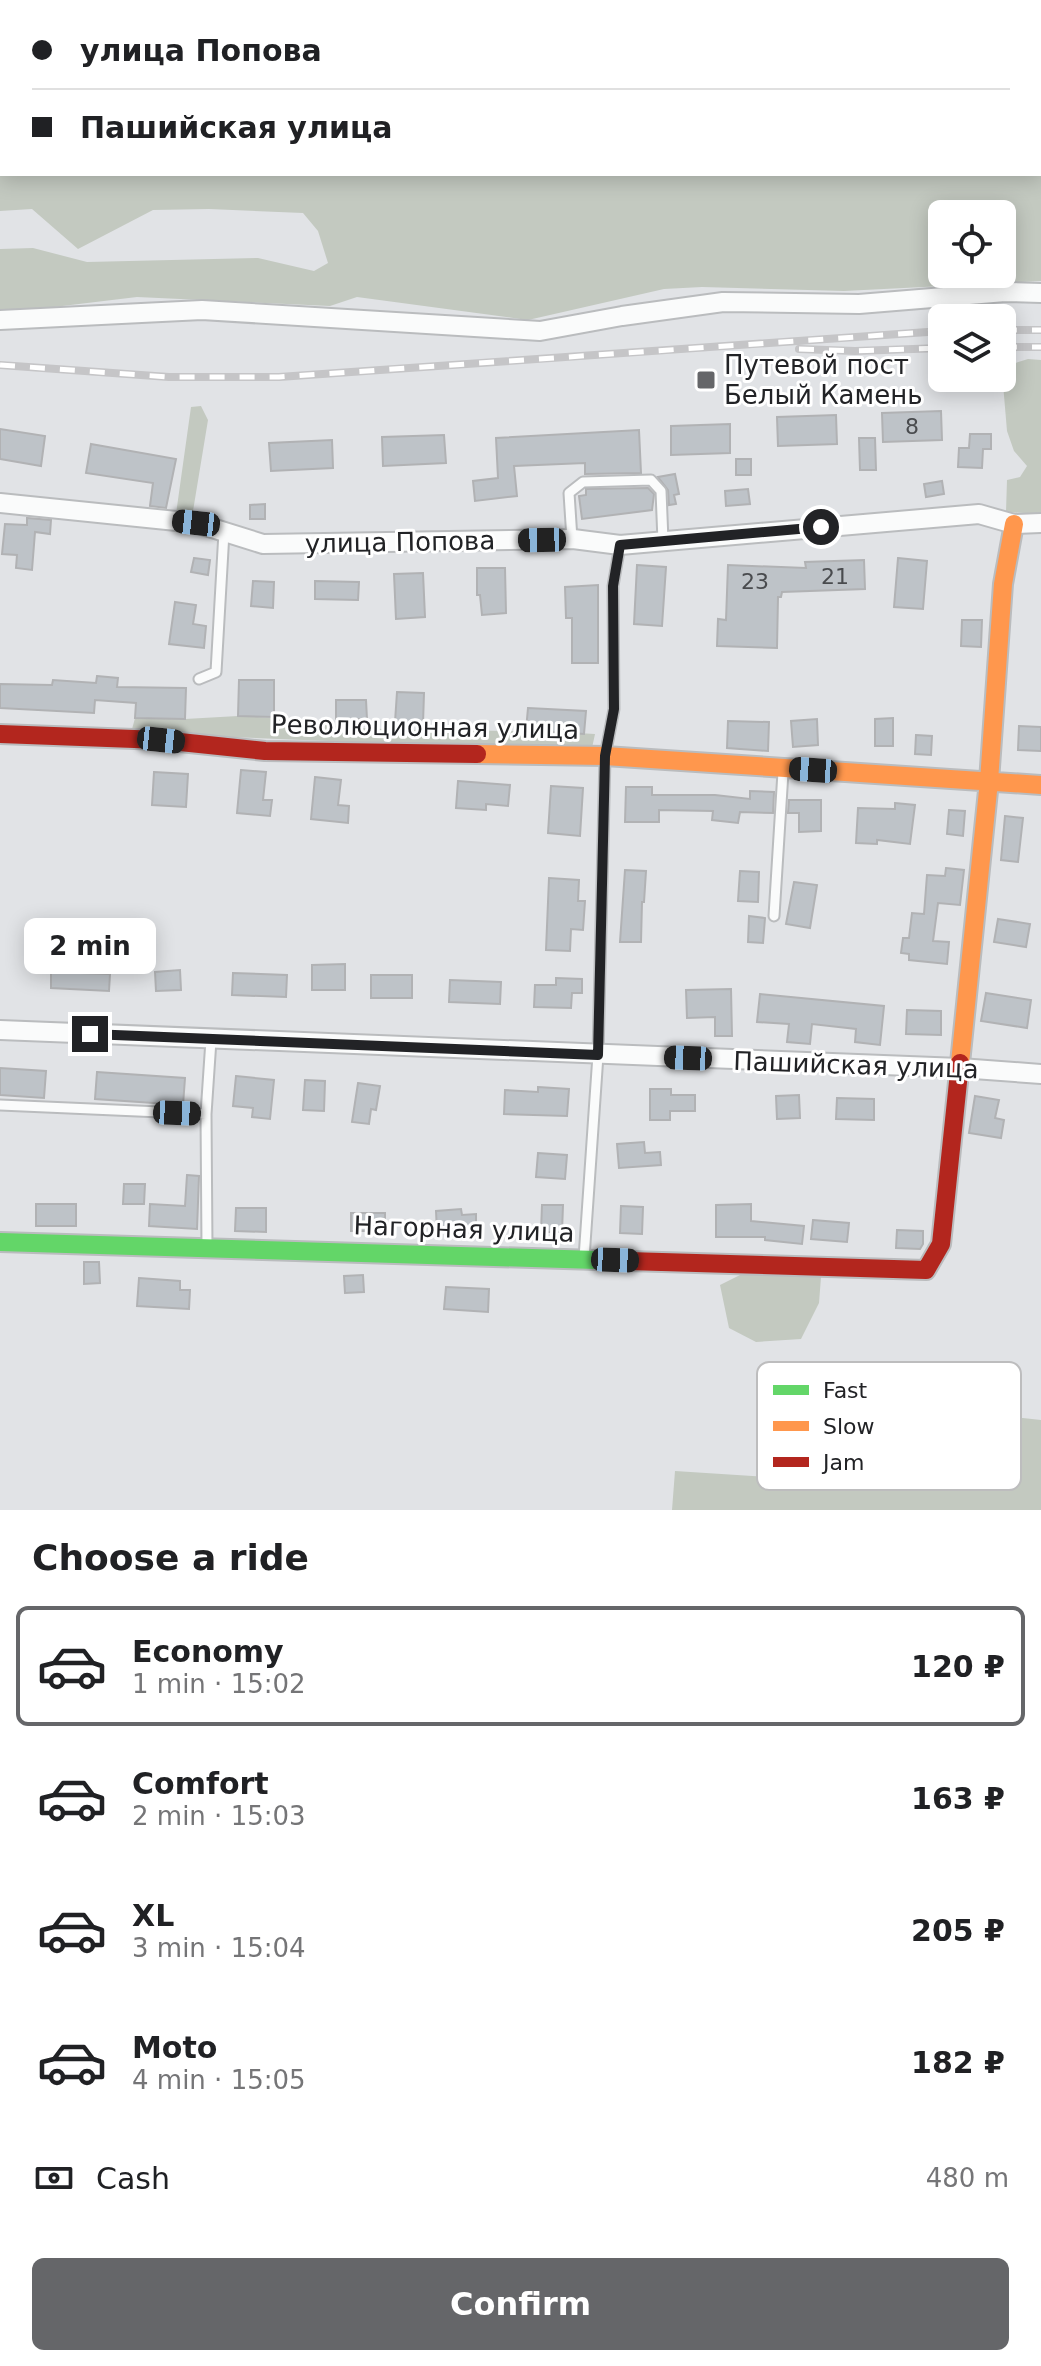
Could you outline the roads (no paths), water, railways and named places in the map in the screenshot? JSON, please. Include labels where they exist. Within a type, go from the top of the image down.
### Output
[{"type":"street","points":[[0,320],[202,310],[540,331],[723,302],[859,304],[1005,292],[1041,293]]},
{"type":"street","name":"улица Попова","points":[[0,503],[196,523],[263,544],[573,539],[620,545],[979,514],[1014,524],[1041,523]]},
{"type":"street","points":[[960,1068],[989,781],[1003,584],[1014,524]]},
{"type":"street","name":"Революционная улица","points":[[0,734],[161,740],[265,751],[605,756],[1041,785]]},
{"type":"street","name":"Пашийская улица","points":[[0,1030],[960,1068],[1041,1074]]},
{"type":"street","name":"Нагорная улица","points":[[0,1242],[926,1270],[941,1244],[960,1068]]},
{"type":"lane","points":[[573,539],[569,493],[583,482],[651,480],[661,491],[663,541]]},
{"type":"lane","points":[[199,679],[216,672],[224,532]]},
{"type":"lane","points":[[584,1258],[598,1055],[605,756],[614,709],[613,586],[620,545]]},
{"type":"lane","points":[[774,916],[783,768]]},
{"type":"lane","points":[[207,1247],[206,1114],[211,1040]]},
{"type":"lane","points":[[0,1105],[206,1114]]},
{"type":"railway","points":[[1016,330],[1041,330]]},
{"type":"railway","points":[[0,365],[169,377],[279,377],[928,332]]},
{"type":"railway","points":[[1016,347],[1041,347]]},
{"type":"railway","points":[[799,349],[928,348]]},
{"type":"place","name":"Путевой пост Белый Камень","points":[[706,380]]}]
